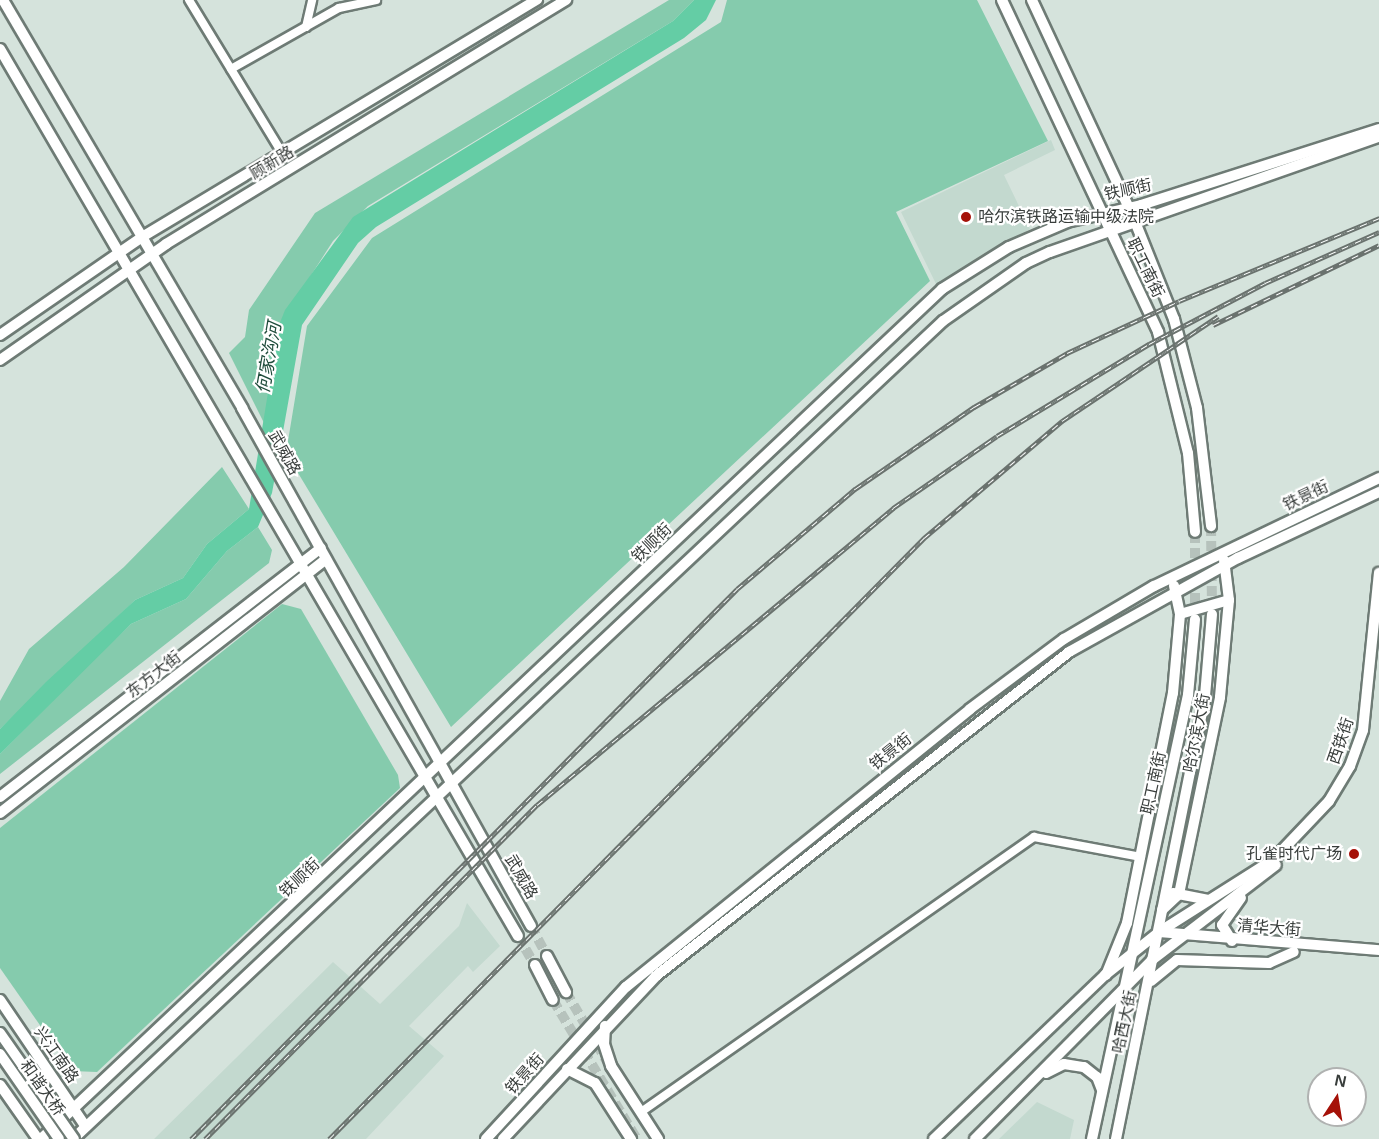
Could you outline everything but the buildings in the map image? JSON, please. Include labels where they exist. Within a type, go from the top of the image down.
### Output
[{"type":"main road","name":"武威路","points":[[3,0],[242,408],[531,926]]},
{"type":"main road","name":"顾新路","points":[[0,335],[142,237],[537,0]]},
{"type":"main road","name":"顾新路","points":[[0,360],[152,254],[566,0]]},
{"type":"main road","name":"职工南街","points":[[1002,0],[1164,351],[1188,453],[1195,532]]},
{"type":"main road","name":"职工南街","points":[[1032,0],[1134,219],[1185,352],[1203,444],[1211,526]]},
{"type":"main road","name":"武威路","points":[[0,49],[518,936]]},
{"type":"main road","name":"铁顺街","points":[[40,1139],[440,766],[942,290],[1010,247],[1101,211],[1127,206],[1379,129]]},
{"type":"main road","name":"铁顺街","points":[[74,1139],[943,321],[1026,263],[1134,219],[1379,137]]},
{"type":"main road","name":"铁景街","points":[[486,1139],[626,987],[661,956],[970,709],[1064,639],[1172,577],[1379,478]]},
{"type":"main road","name":"铁景街","points":[[503,1139],[605,1026],[656,976],[960,735],[1069,652],[1224,565],[1379,492]]},
{"type":"main road","name":"东方大街","points":[[0,797],[321,548]]},
{"type":"main road","name":"哈尔滨大街","points":[[1179,894],[1220,697],[1229,600],[1223,552]]},
{"type":"main road","name":"东方大街","points":[[0,813],[326,560]]},
{"type":"main road","name":"西铁街","points":[[1251,881],[1305,830],[1337,790],[1355,753],[1365,718],[1379,573]]},
{"type":"main road","name":"哈尔滨大街","points":[[1141,856],[1173,693],[1180,615],[1172,577]]},
{"type":"main road","points":[[1180,615],[1229,600]]},
{"type":"main road","name":"职工南街","points":[[1162,910],[1204,696],[1212,614]]},
{"type":"main road","name":"职工南街","points":[[1135,953],[1188,695],[1195,619]]},
{"type":"main road","name":"西铁街","points":[[1251,881],[1314,830],[1354,774],[1370,726],[1379,639]]},
{"type":"main road","points":[[1106,975],[1127,923],[1141,856]]},
{"type":"main road","points":[[934,1139],[1106,975],[1159,932],[1208,900],[1251,881]]},
{"type":"main road","points":[[975,1139],[1152,960],[1251,881]]},
{"type":"main road","points":[[1233,941],[1222,925],[1251,881]]},
{"type":"main road","points":[[1166,892],[1208,900]]},
{"type":"main road","points":[[1162,910],[1179,894]]},
{"type":"main road","name":"哈西大街","points":[[1116,1139],[1162,910]]},
{"type":"main road","name":"清华大街","points":[[1159,932],[1175,940],[1294,952],[1379,957]]},
{"type":"main road","name":"清华大街","points":[[1175,940],[1233,941],[1379,950]]},
{"type":"main road","points":[[1146,990],[1158,972],[1177,960],[1269,963],[1294,952]]},
{"type":"main road","name":"哈西大街","points":[[1092,1139],[1135,953]]},
{"type":"main road","points":[[547,956],[566,992]]},
{"type":"main road","points":[[535,965],[553,1000]]},
{"type":"main road","name":"兴江南路","points":[[0,1000],[86,1127]]},
{"type":"main road","points":[[605,1026],[604,1044],[611,1066],[658,1139]]},
{"type":"main road","name":"和谐大桥","points":[[0,1033],[74,1139]]},
{"type":"main road","name":"和谐大桥","points":[[0,1054],[59,1139]]},
{"type":"main road","points":[[1038,1077],[1072,1064],[1090,1071],[1102,1090]]},
{"type":"main road","points":[[567,1069],[595,1083],[631,1139]]},
{"type":"main road","points":[[0,1084],[40,1139]]},
{"type":"street","points":[[189,0],[282,153]]},
{"type":"street","points":[[306,27],[312,0]]},
{"type":"street","points":[[231,69],[339,8],[376,0]]},
{"type":"street","points":[[641,1112],[1034,837],[1141,856]]},
{"type":"shaded area","points":[[669,0],[694,0],[673,21],[368,206],[333,241],[279,325],[264,423],[229,353],[245,337],[249,310],[315,213]]},
{"type":"shaded area","points":[[694,0],[716,0],[706,20],[684,38],[376,227],[358,243],[302,325],[272,493],[258,527],[227,551],[186,599],[131,624],[0,754],[0,729],[46,682],[135,600],[183,578],[207,544],[249,509],[279,325],[285,310],[353,217],[673,21]]},
{"type":"shaded area","points":[[727,0],[977,0],[1048,141],[896,212],[930,281],[451,727],[286,453],[307,326],[372,238],[721,22]]},
{"type":"shaded area","points":[[1051,140],[1055,150],[1004,175],[1030,229],[937,286],[901,212]]},
{"type":"shaded area","points":[[222,467],[249,509],[207,544],[183,578],[135,600],[0,729],[0,701],[29,649],[124,567]]},
{"type":"shaded area","points":[[258,527],[272,550],[269,563],[0,774],[0,754],[88,665],[131,624],[186,599],[227,551]]},
{"type":"shaded area","points":[[282,604],[301,609],[398,775],[400,788],[97,1072],[72,1071],[0,968],[0,828]]},
{"type":"shaded area","points":[[467,903],[500,946],[473,972],[468,966],[409,1026],[444,1056],[366,1139],[154,1139],[333,962],[380,1004],[459,926]]},
{"type":"shaded area","points":[[1037,1102],[1074,1120],[1070,1139],[999,1139]]},
{"type":"tunnel","points":[[1211,526],[1212,614]]},
{"type":"tunnel","points":[[1195,532],[1195,618]]},
{"type":"tunnel","points":[[531,926],[547,956]]},
{"type":"tunnel","points":[[518,936],[535,965]]},
{"type":"tunnel","points":[[566,992],[609,1065]]},
{"type":"tunnel","points":[[553,1000],[637,1139]]},
{"type":"railway","points":[[191,1139],[737,589],[855,489],[974,407],[1067,353],[1179,301],[1379,218]]},
{"type":"railway","points":[[205,1139],[537,805],[893,508],[997,436],[1149,344],[1265,283],[1379,232]]},
{"type":"railway","points":[[1213,325],[1379,245]]},
{"type":"railway","points":[[329,1139],[924,538],[1062,421],[1218,316]]},
{"type":"place","name":"哈尔滨铁路运输中级法院","points":[[966,217]]},
{"type":"place","name":"孔雀时代广场","points":[[1354,854]]},
{"type":"water label","name":"何家沟河","points":[[269,358]]}]
